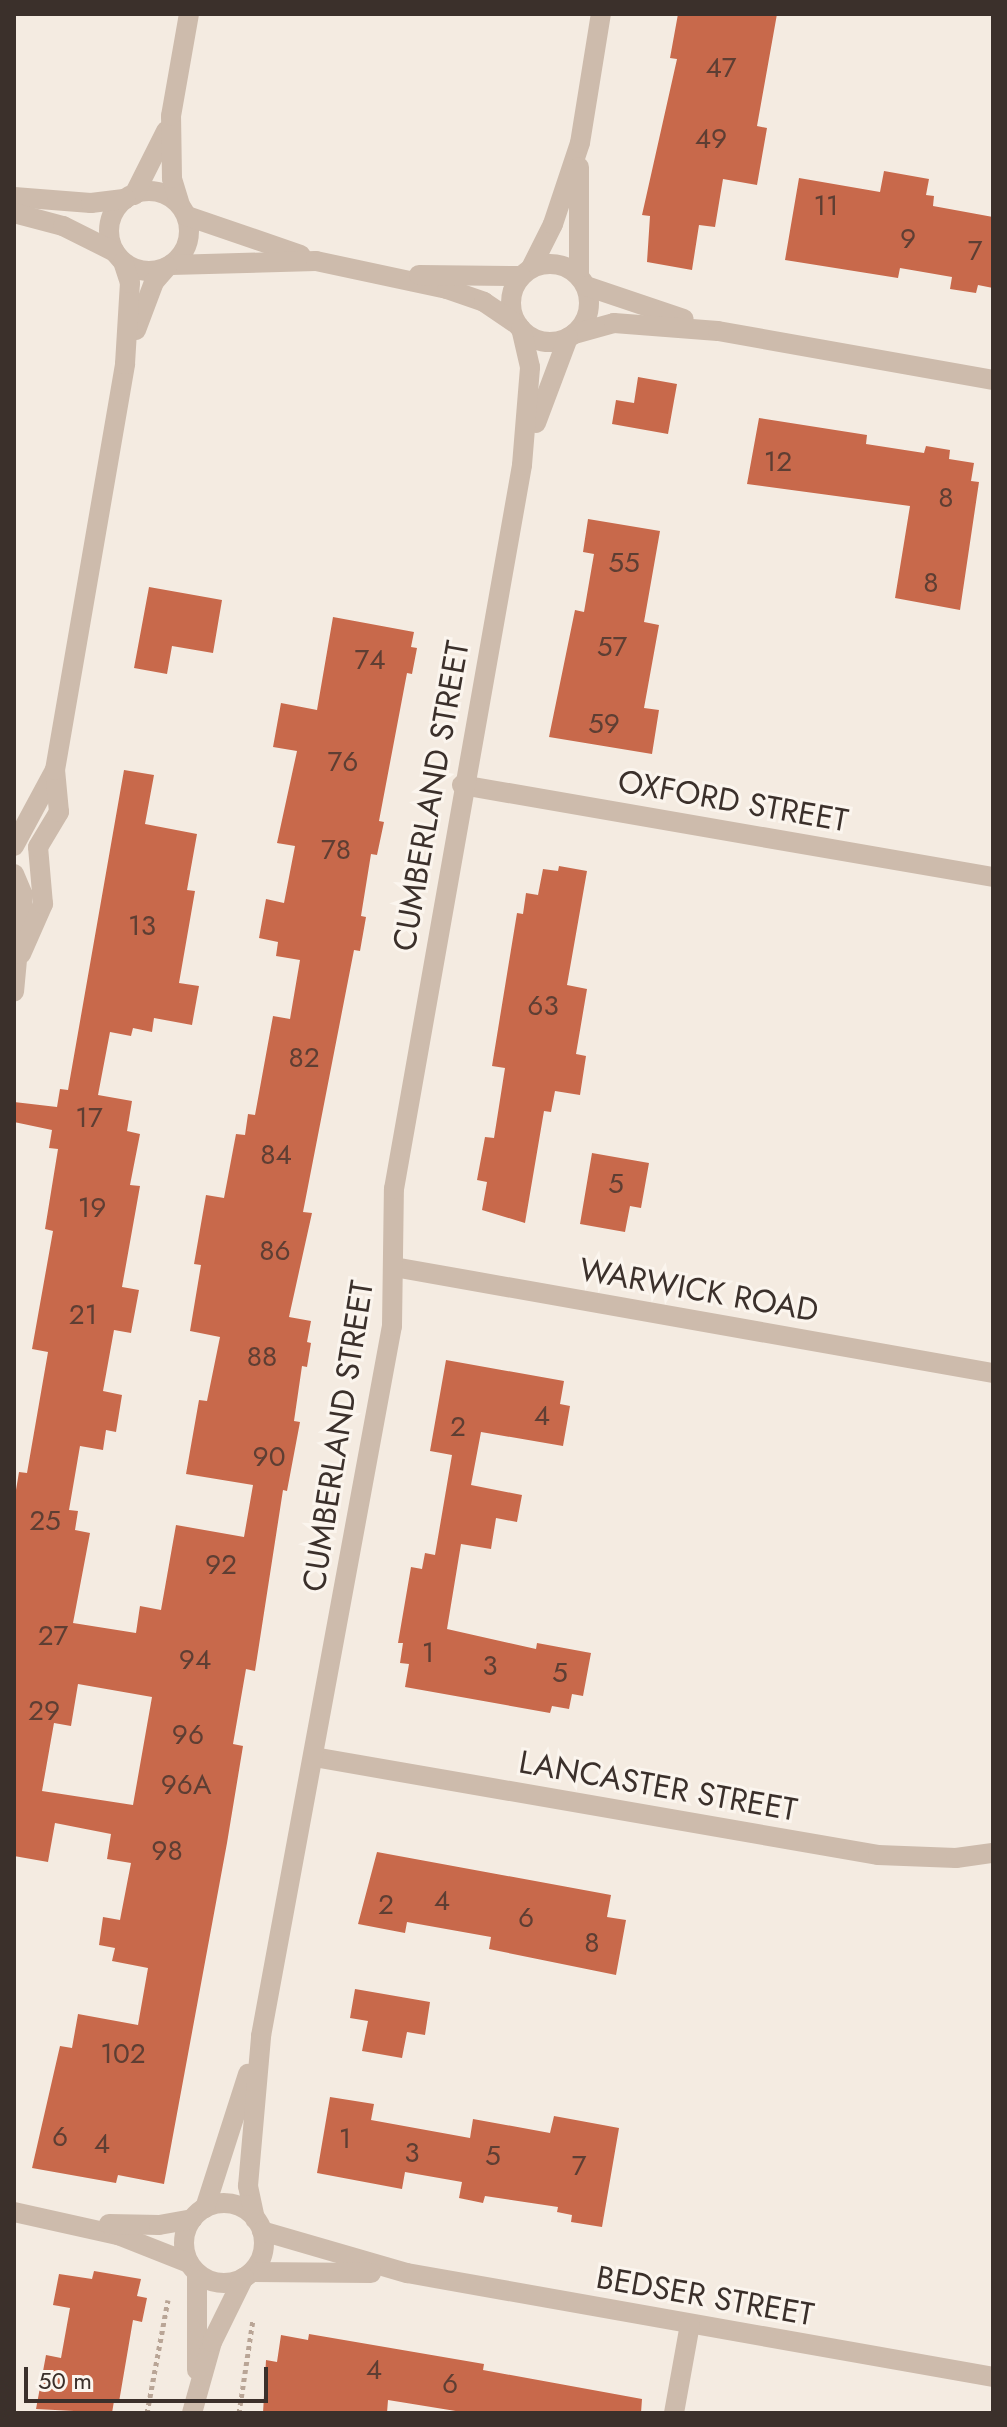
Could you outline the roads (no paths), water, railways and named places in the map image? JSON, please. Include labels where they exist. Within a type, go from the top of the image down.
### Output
[{"type":"street","points":[[21,954],[43,904],[38,847],[59,812],[55,770],[125,364],[130,291],[109,227],[156,158],[171,116],[189,14]]},
{"type":"street","points":[[519,327],[510,300],[553,224],[580,143],[601,14]]},
{"type":"street","points":[[125,364],[145,305],[169,266],[188,243],[183,211],[172,178],[171,116]]},
{"type":"street","points":[[571,336],[587,318],[582,281],[580,143]]},
{"type":"street","points":[[14,197],[91,203],[156,192],[183,211],[316,261],[395,275],[484,302],[543,341],[614,323],[718,331],[993,380]]},
{"type":"street","points":[[14,213],[63,226],[147,271],[169,266],[316,261]]},
{"type":"street","points":[[395,275],[526,272],[556,263],[582,281],[718,331]]},
{"type":"street","name":"CUMBERLAND STREET","points":[[258,2225],[248,2186],[261,2036],[392,1326],[394,1189],[462,785],[522,465],[530,367],[519,327]]},
{"type":"street","name":"CUMBERLAND STREET","points":[[522,465],[571,336]]},
{"type":"street","points":[[37,858],[14,849],[55,770]]},
{"type":"street","name":"OXFORD STREET","points":[[462,785],[993,877]]},
{"type":"street","points":[[14,874],[23,895],[21,954],[14,992]]},
{"type":"street","name":"WARWICK ROAD","points":[[394,1267],[993,1373]]},
{"type":"street","name":"LANCASTER STREET","points":[[314,1757],[878,1855],[956,1858],[993,1853]]},
{"type":"street","name":"CUMBERLAND STREET","points":[[198,2214],[261,2036]]},
{"type":"street","points":[[69,2222],[159,2225],[232,2205],[258,2225],[262,2253],[248,2275],[197,2386]]},
{"type":"street","points":[[14,2212],[69,2222],[156,2247],[219,2283],[248,2275]]},
{"type":"street","points":[[192,2413],[197,2386],[193,2268],[184,2240],[198,2214]]},
{"type":"street","name":"BEDSER STREET","points":[[258,2225],[407,2273],[993,2377]]},
{"type":"street","name":"BEDSER STREET","points":[[248,2275],[407,2273]]},
{"type":"street","points":[[674,2413],[690,2324]]}]
